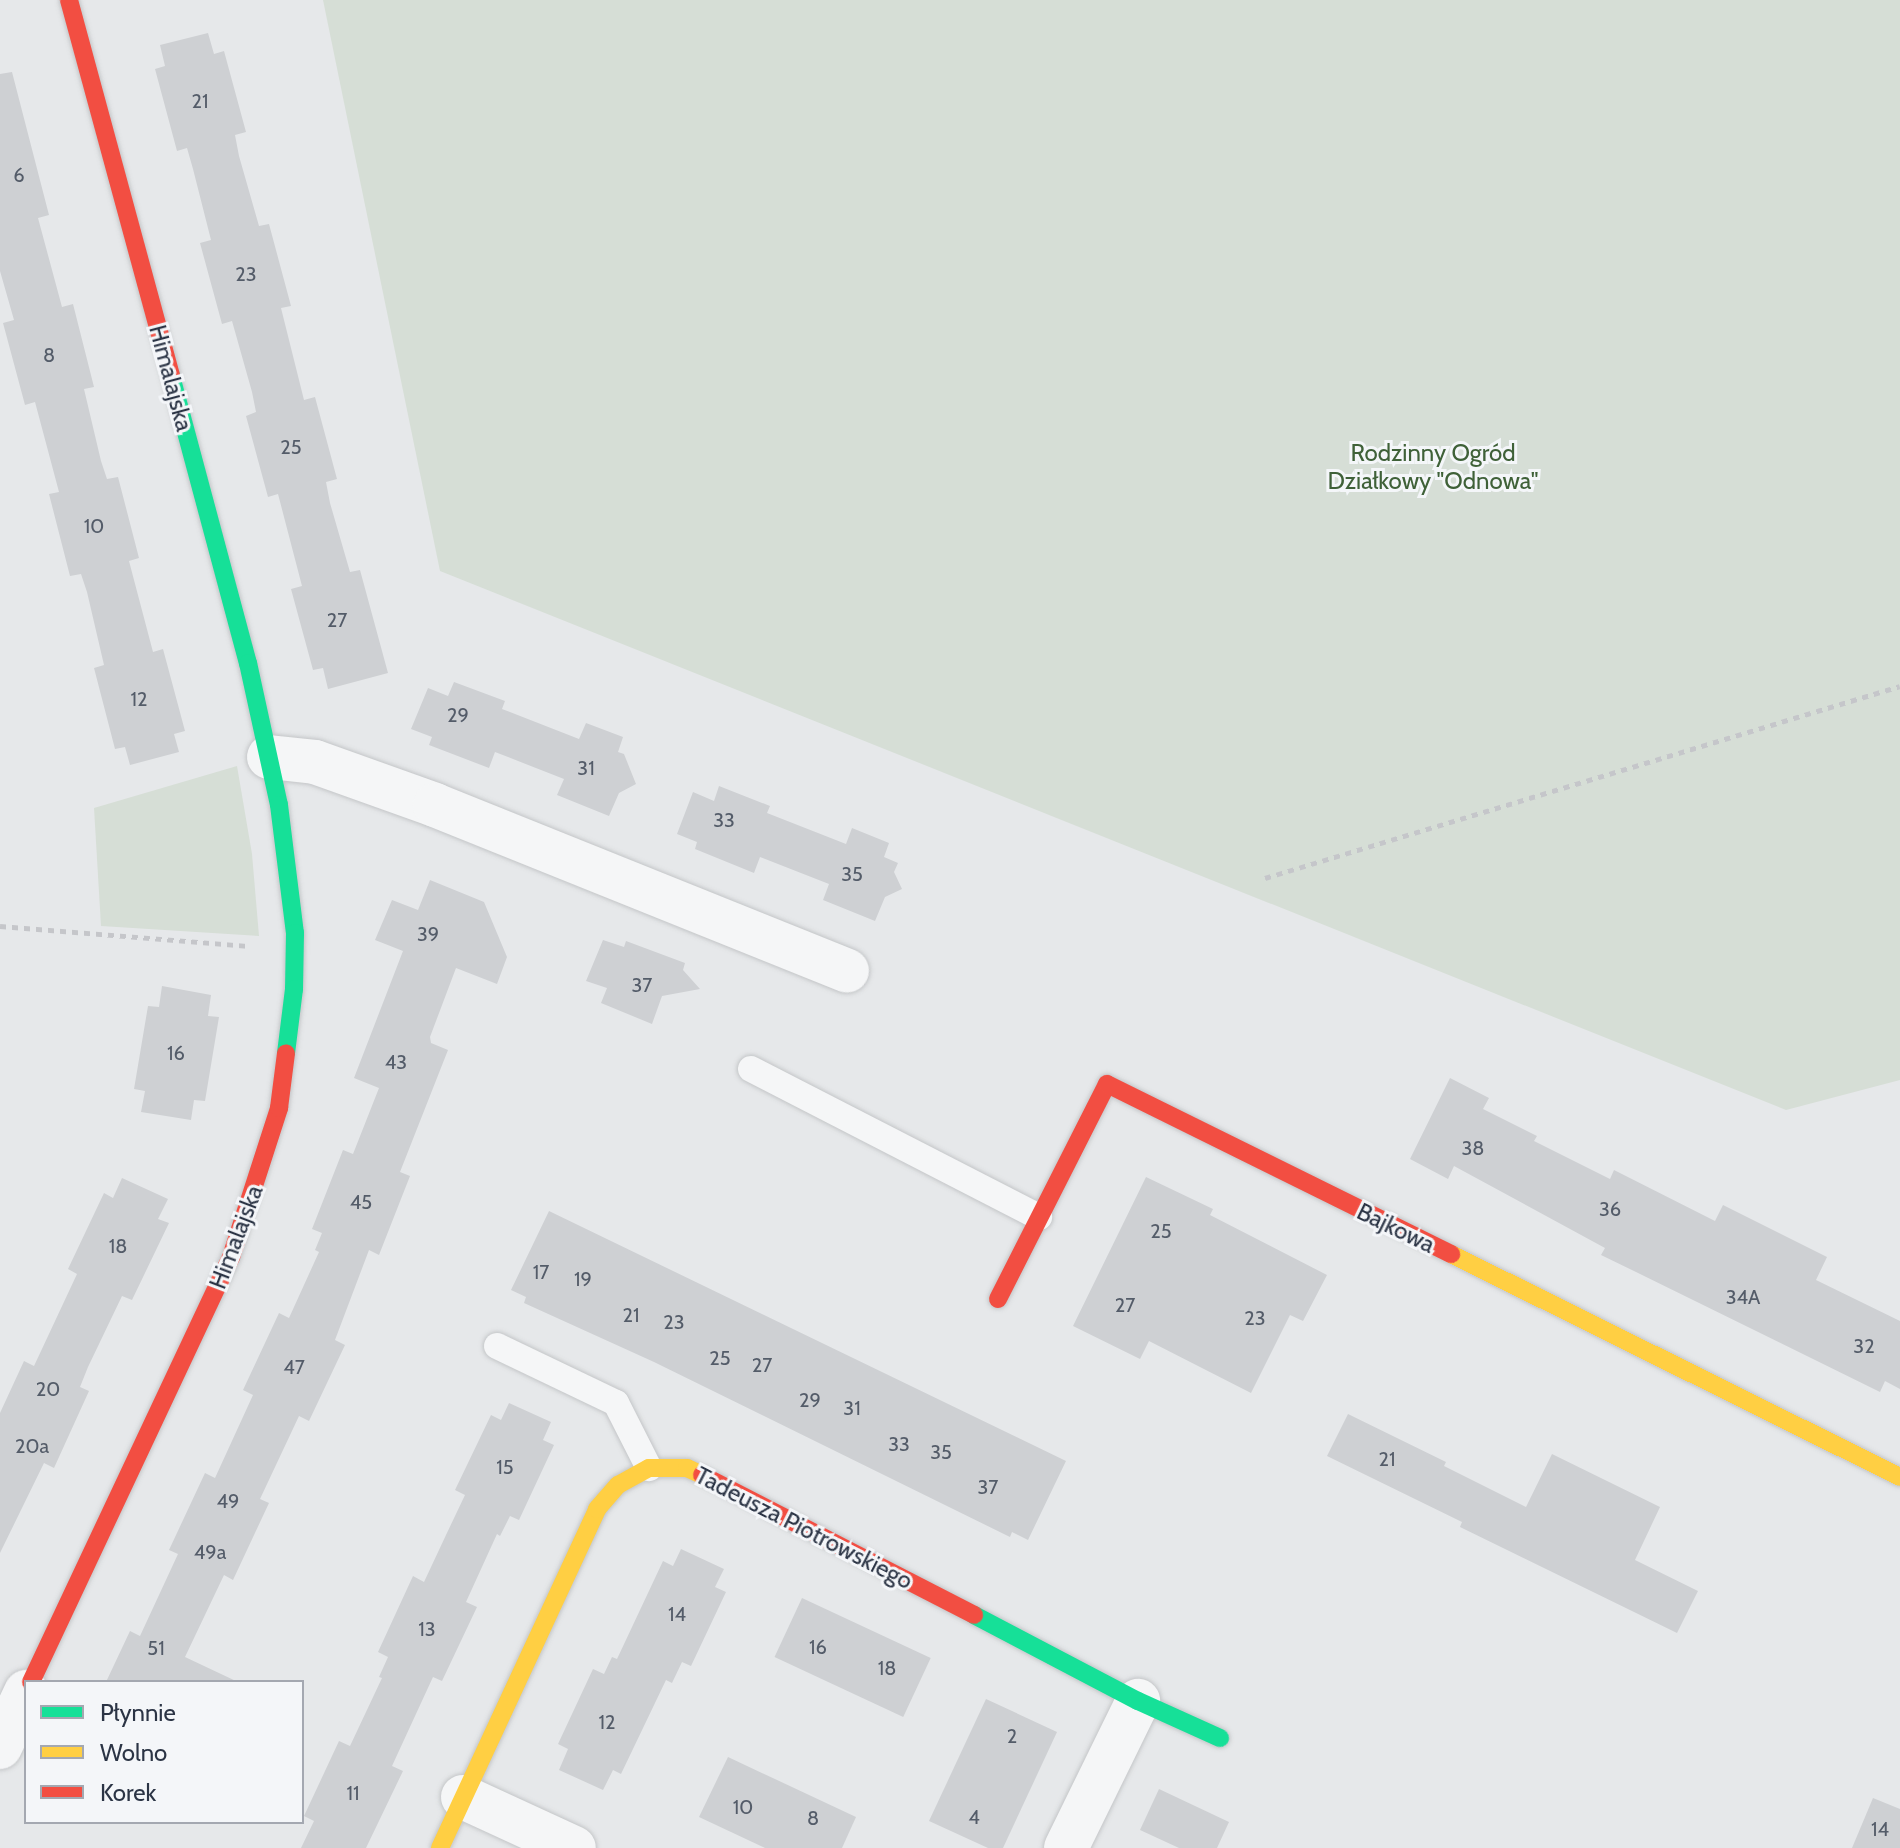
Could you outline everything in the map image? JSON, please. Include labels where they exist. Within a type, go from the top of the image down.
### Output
[{"type":"street","name":"Himalajska","points":[[32,1680],[231,1257],[279,1108],[294,989],[295,950],[288,863],[248,663],[69,0]]},
{"type":"street","points":[[269,757],[315,762],[435,805],[847,971]]},
{"type":"street","name":"Bajkowa","points":[[998,1299],[1107,1084],[1900,1477]]},
{"type":"street","points":[[440,1848],[597,1509],[618,1485],[649,1468]]},
{"type":"street","name":"Tadeusza Piotrowskiego","points":[[649,1468],[687,1468],[1138,1701],[1220,1738]]},
{"type":"street","points":[[0,1747],[24,1696]]},
{"type":"street","points":[[1066,1848],[1138,1701]]},
{"type":"street","points":[[463,1797],[574,1848]]},
{"type":"lane","points":[[751,1069],[1039,1217]]},
{"type":"lane","points":[[497,1346],[616,1403],[649,1468]]},
{"type":"path","points":[[1265,878],[1900,686]]},
{"type":"path","points":[[0,926],[295,950]]},
{"type":"green space","name":"Rodzinny Ogród Działkowy \"Odnowa\"","points":[[323,0],[1900,0],[1900,1080],[1786,1110],[440,571]]},
{"type":"green space","points":[[237,766],[252,854],[259,936],[101,926],[94,808]]},
{"type":"building","points":[[208,33],[214,54],[224,51],[246,132],[235,135],[239,156],[259,226],[269,224],[291,306],[281,308],[304,400],[315,397],[337,479],[326,482],[330,503],[350,572],[360,570],[388,673],[328,689],[323,668],[313,670],[291,589],[302,586],[278,494],[268,497],[246,416],[256,412],[232,321],[222,324],[200,243],[211,240],[193,169],[187,148],[177,151],[155,69],[165,66],[160,45]]},
{"type":"building","points":[[12,72],[49,215],[38,218],[62,307],[73,304],[94,387],[84,389],[101,461],[107,479],[118,477],[139,558],[129,561],[134,580],[153,652],[163,649],[185,731],[174,734],[179,752],[130,765],[125,747],[115,749],[94,668],[104,665],[87,592],[81,574],[70,576],[49,494],[59,492],[35,402],[25,405],[3,323],[14,320],[0,271],[0,74]]},
{"type":"building","points":[[454,682],[505,701],[502,709],[579,739],[586,723],[623,737],[618,752],[624,754],[636,784],[619,793],[609,816],[557,795],[564,779],[495,752],[489,768],[429,745],[432,737],[411,729],[428,688],[448,696]]},
{"type":"building","points":[[719,786],[770,806],[767,813],[846,844],[852,828],[889,843],[884,857],[898,863],[894,872],[902,889],[885,897],[875,921],[823,900],[829,884],[760,857],[754,873],[695,849],[697,842],[677,834],[693,792],[714,801]]},
{"type":"building","points":[[430,880],[484,902],[507,957],[497,984],[456,968],[430,1037],[431,1043],[448,1050],[400,1172],[410,1176],[379,1255],[369,1250],[335,1340],[345,1345],[309,1421],[299,1416],[260,1499],[269,1503],[233,1580],[224,1575],[185,1657],[234,1680],[107,1680],[130,1631],[140,1636],[178,1554],[169,1550],[205,1473],[215,1478],[253,1395],[243,1390],[279,1313],[289,1318],[319,1252],[315,1250],[322,1233],[312,1229],[343,1150],[353,1154],[379,1088],[354,1078],[403,951],[375,940],[392,900],[418,910]]},
{"type":"building","points":[[603,940],[624,947],[626,941],[685,963],[683,970],[700,989],[662,996],[652,1024],[601,1003],[607,988],[586,981]]},
{"type":"building","points":[[162,986],[211,995],[208,1016],[219,1017],[205,1101],[194,1100],[191,1120],[141,1112],[145,1091],[134,1089],[148,1006],[159,1007]]},
{"type":"building","points":[[1450,1078],[1489,1098],[1483,1109],[1537,1136],[1534,1141],[1610,1179],[1614,1170],[1715,1221],[1723,1205],[1827,1257],[1816,1280],[1900,1321],[1900,1389],[1885,1381],[1880,1392],[1601,1255],[1605,1248],[1454,1166],[1448,1179],[1410,1159]]},
{"type":"building","points":[[1146,1177],[1213,1209],[1210,1215],[1327,1275],[1303,1321],[1290,1315],[1251,1393],[1149,1341],[1140,1359],[1073,1326]]},
{"type":"building","points":[[122,1178],[168,1199],[158,1219],[169,1223],[132,1300],[122,1296],[88,1367],[80,1387],[89,1391],[54,1468],[44,1463],[0,1553],[0,1413],[24,1361],[34,1366],[77,1274],[68,1269],[104,1193],[113,1198]]},
{"type":"building","points":[[549,1211],[1066,1461],[1028,1540],[1012,1532],[1010,1537],[654,1362],[524,1303],[526,1297],[511,1290]]},
{"type":"building","points":[[509,1403],[551,1422],[543,1440],[554,1445],[519,1520],[510,1516],[500,1536],[497,1534],[466,1602],[477,1607],[442,1681],[433,1677],[392,1766],[403,1771],[366,1848],[301,1848],[314,1821],[304,1816],[339,1741],[350,1746],[382,1678],[379,1677],[388,1657],[378,1652],[413,1576],[424,1582],[465,1495],[455,1490],[491,1415],[501,1420]]},
{"type":"building","points":[[1348,1414],[1446,1462],[1444,1466],[1526,1507],[1552,1454],[1660,1507],[1635,1560],[1698,1591],[1677,1633],[1460,1527],[1462,1522],[1327,1456]]},
{"type":"building","points":[[681,1549],[724,1569],[715,1587],[726,1592],[691,1666],[682,1662],[672,1683],[666,1680],[621,1774],[613,1770],[603,1790],[559,1770],[568,1749],[558,1744],[593,1669],[604,1674],[612,1657],[617,1659],[663,1561],[673,1566]]},
{"type":"building","points":[[802,1598],[931,1658],[903,1717],[775,1657]]},
{"type":"building","points":[[986,1699],[1057,1732],[1003,1848],[988,1848],[929,1821]]},
{"type":"building","points":[[728,1757],[856,1817],[842,1848],[765,1848],[699,1817]]},
{"type":"building","points":[[1159,1789],[1229,1822],[1217,1848],[1179,1848],[1140,1830]]},
{"type":"building","points":[[1873,1798],[1900,1809],[1900,1848],[1852,1848]]},
{"type":"traffic: fast","points":[[171,376],[248,663],[279,805],[295,933],[294,989],[286,1053]]},
{"type":"traffic: fast","points":[[974,1615],[1138,1701],[1220,1738]]},
{"type":"traffic: slow","points":[[1451,1254],[1900,1477]]},
{"type":"traffic: slow","points":[[440,1848],[597,1509],[618,1485],[649,1468],[687,1468],[702,1475]]},
{"type":"traffic: jam","points":[[69,0],[171,376]]},
{"type":"traffic: jam","points":[[32,1680],[231,1257],[279,1108],[286,1053]]},
{"type":"traffic: jam","points":[[998,1299],[1107,1084],[1451,1254]]},
{"type":"traffic: jam","points":[[702,1475],[974,1615]]}]
